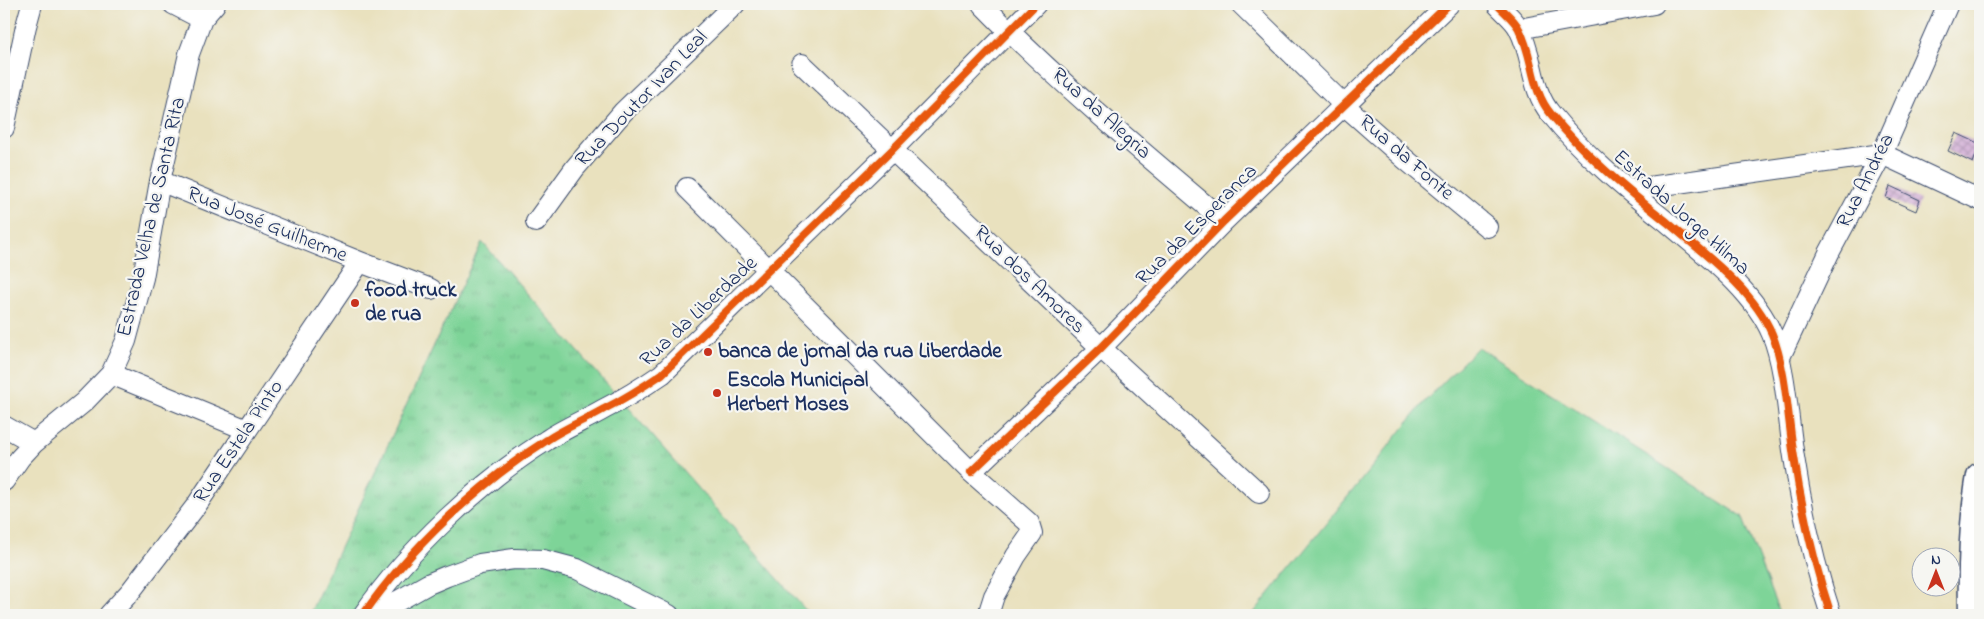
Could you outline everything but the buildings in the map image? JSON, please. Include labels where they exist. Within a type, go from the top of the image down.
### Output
[{"type":"main road","points":[[1972,615],[1972,553],[1980,476]]},
{"type":"street","points":[[4,128],[32,4]]},
{"type":"street","points":[[173,4],[202,20]]},
{"type":"street","name":"Estrada Velha de Santa Rita","points":[[4,481],[20,458],[34,443],[84,402],[111,374],[126,341],[135,312],[160,182],[189,54],[202,20],[215,4]]},
{"type":"street","name":"Rua Doutor Ivan Leal","points":[[536,222],[575,168],[618,118],[735,4]]},
{"type":"street","name":"Rua da Alegria","points":[[982,4],[1009,32],[1141,151],[1224,221]]},
{"type":"street","name":"Rua da Liberdade","points":[[363,615],[398,571],[470,499],[515,461],[548,439],[638,391],[662,374],[892,150],[1036,4]]},
{"type":"street","name":"Rua da Fonte","points":[[1241,4],[1344,105],[1486,227]]},
{"type":"street","name":"Rua da Esperanca","points":[[971,472],[1101,348],[1224,221],[1449,4]]},
{"type":"street","name":"Estrada Jorge Hilma","points":[[1497,4],[1519,29],[1542,103],[1561,126],[1628,190],[1712,260],[1761,313],[1772,334],[1780,357],[1806,526],[1831,615]]},
{"type":"street","points":[[1519,29],[1654,4]]},
{"type":"street","name":"Rua Andréa","points":[[1780,357],[1829,253],[1882,154],[1948,4]]},
{"type":"street","name":"Rua dos Amores","points":[[802,64],[1101,348],[1259,493]]},
{"type":"street","points":[[1628,190],[1882,154],[1980,200]]},
{"type":"street","name":"Rua José Guilherme","points":[[160,182],[431,289]]},
{"type":"street","points":[[688,188],[971,472],[1021,515],[1032,528],[1032,533],[1016,556],[994,596],[988,615]]},
{"type":"street","name":"Rua Estela Pinto","points":[[109,615],[196,506],[360,262]]},
{"type":"street","points":[[111,374],[248,430]]},
{"type":"street","points":[[4,426],[34,443]]},
{"type":"street","points":[[373,615],[428,584],[447,576],[480,564],[514,559],[543,560],[577,569],[669,615]]},
{"type":"green space","points":[[482,242],[810,615],[309,615]]},
{"type":"green space","points":[[1478,347],[1742,516],[1780,615],[1252,615],[1426,400]]},
{"type":"cycle path","points":[[363,615],[401,566],[423,542],[496,476],[554,436],[619,401],[662,374],[892,150],[1036,4]]},
{"type":"cycle path","points":[[971,472],[1101,348],[1224,221],[1449,4]]},
{"type":"cycle path","points":[[1497,4],[1519,29],[1524,40],[1539,94],[1544,104],[1563,129],[1606,171],[1726,273],[1753,302],[1764,318],[1777,348],[1805,517],[1819,576],[1831,615]]},
{"type":"place","name":"food truck de rua","points":[[355,303]]},
{"type":"place","name":"banca de jornal da rua Liberdade","points":[[708,352]]},
{"type":"place","name":"Escola Municipal Herbert Moses","points":[[717,393]]}]
